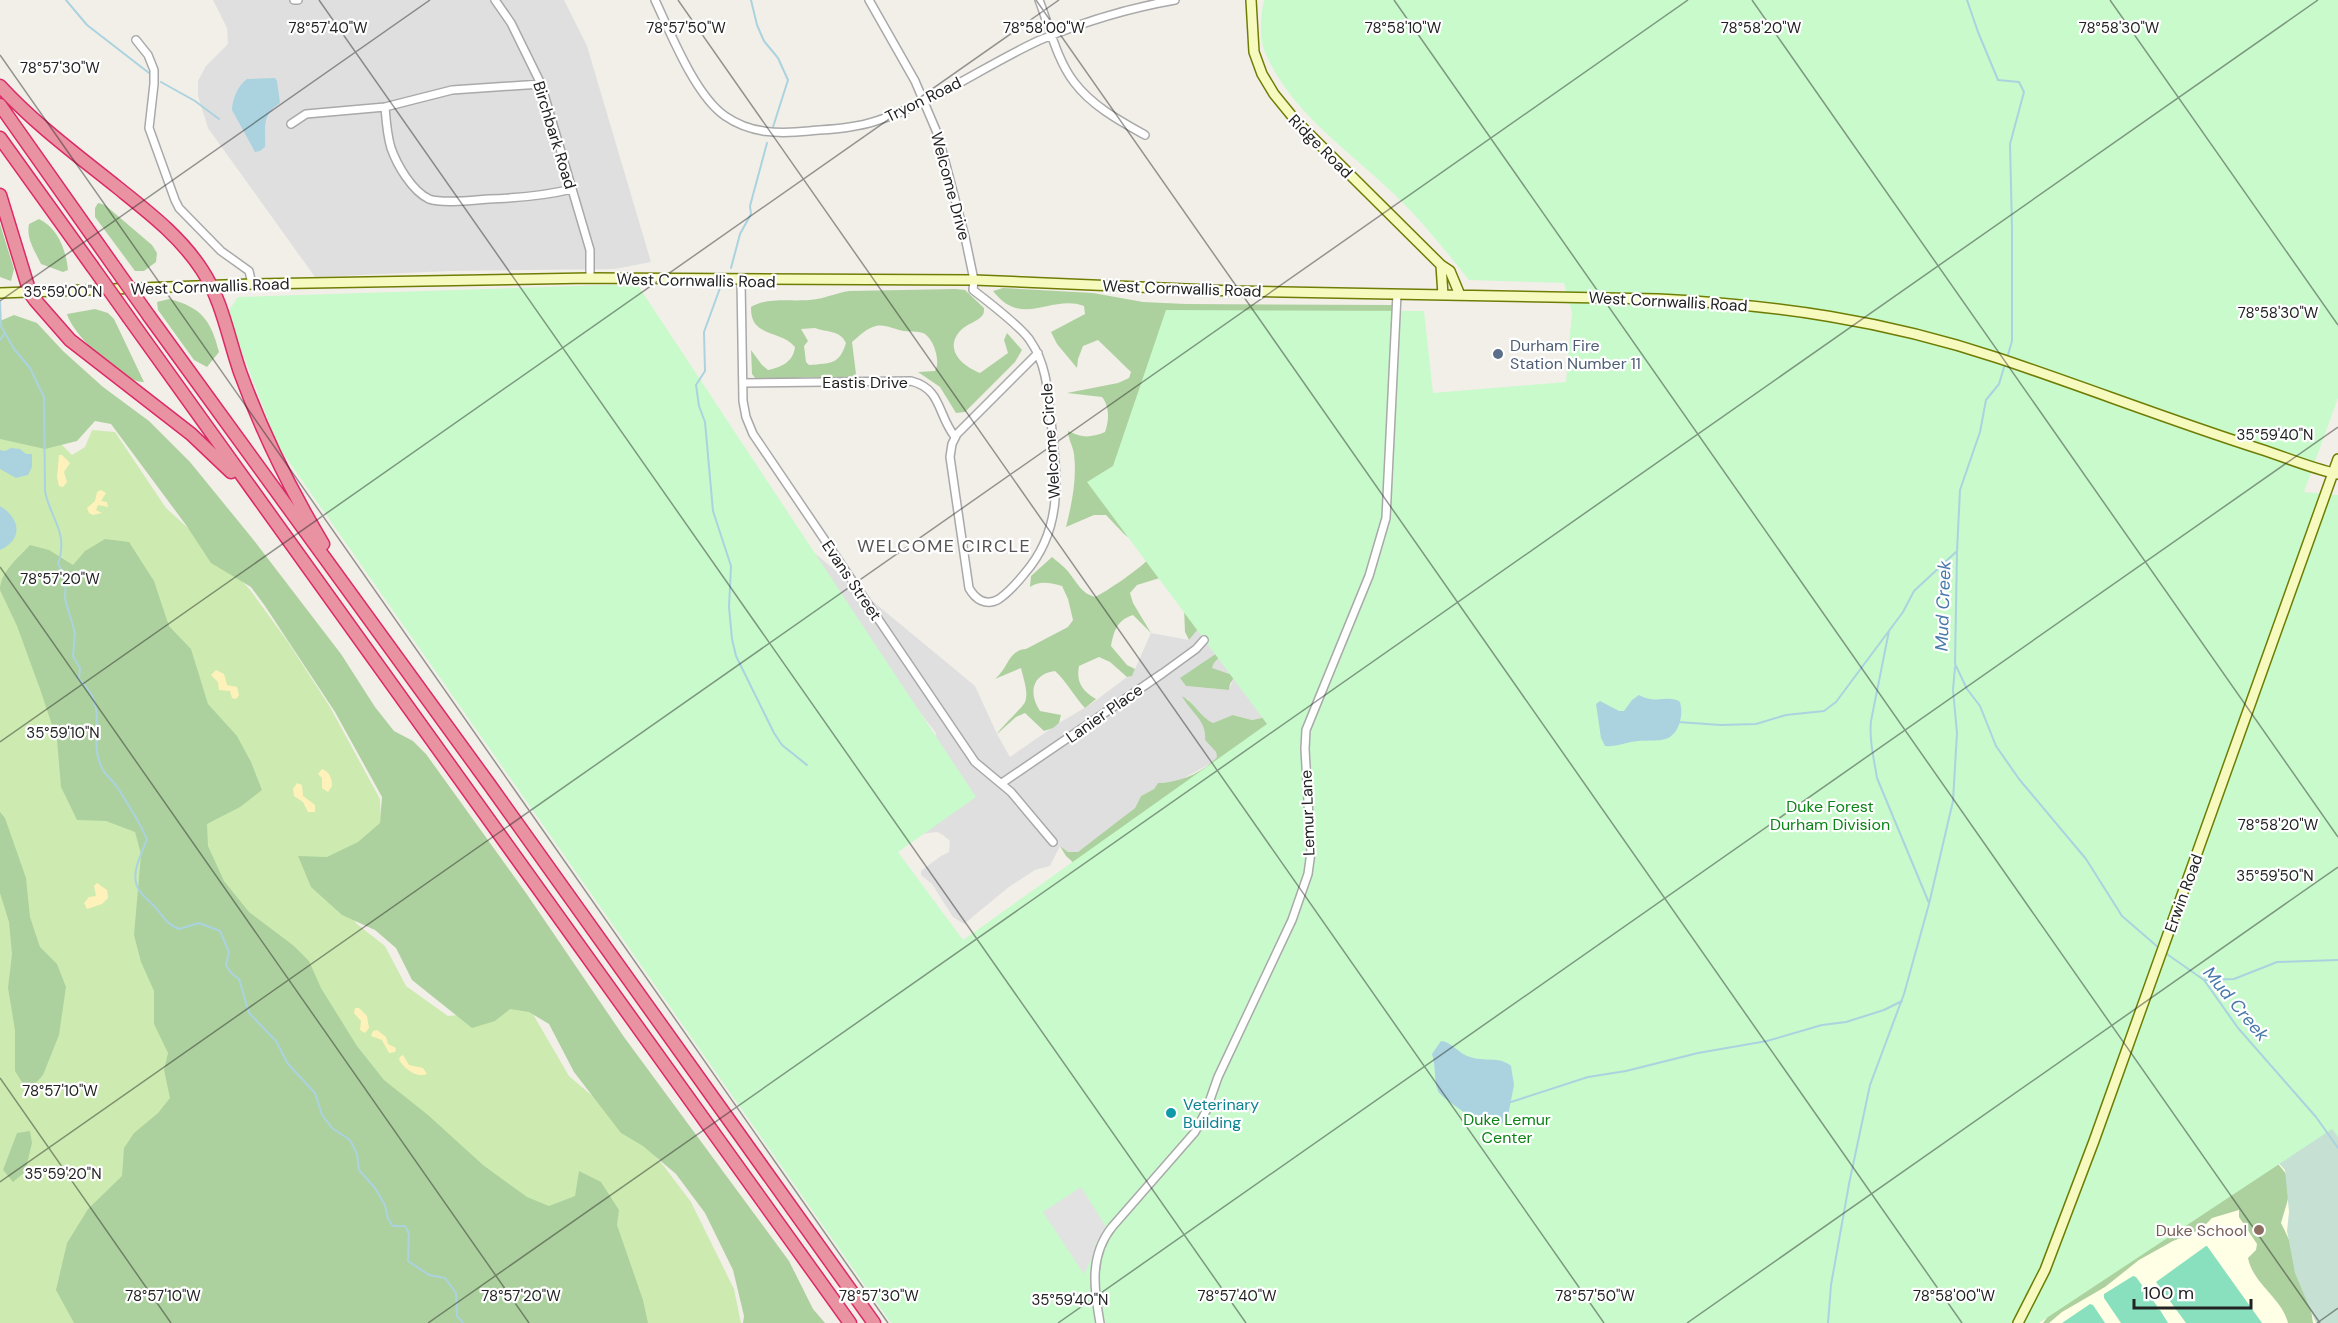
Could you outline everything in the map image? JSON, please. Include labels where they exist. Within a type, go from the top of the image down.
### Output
[{"type":"highway","points":[[0,86],[41,125],[168,230],[189,252],[212,285],[241,373],[280,467],[302,510],[381,636]]},
{"type":"highway","points":[[0,105],[149,316],[874,1323]]},
{"type":"highway","points":[[0,138],[850,1323]]},
{"type":"highway","points":[[0,195],[30,293],[70,340],[190,434],[251,488]]},
{"type":"street","name":"Birchbark Road","points":[[495,0],[511,23],[541,84],[590,250],[590,278]]},
{"type":"street","name":"Tryon Road","points":[[655,0],[687,67],[704,92],[725,116],[750,129],[784,133],[855,126],[894,115],[1053,35],[1112,15],[1175,0]]},
{"type":"street","name":"Welcome Drive","points":[[869,0],[892,38],[924,100],[941,146],[974,280]]},
{"type":"street","points":[[1040,0],[1070,77],[1087,97],[1102,109],[1145,135]]},
{"type":"street","name":"Ridge Road","points":[[1251,0],[1254,52],[1266,82],[1284,108],[1441,266],[1450,271],[1460,295]]},
{"type":"street","points":[[136,39],[148,56],[153,70],[154,84],[149,128],[175,200],[179,208],[221,251],[249,271],[252,284]]},
{"type":"street","points":[[291,124],[306,114],[385,107],[452,90],[541,84]]},
{"type":"street","points":[[385,107],[390,146],[395,158],[420,194],[431,200],[530,197],[572,189]]},
{"type":"street","points":[[1441,266],[1443,295]]},
{"type":"street","name":"West Cornwallis Road","points":[[0,293],[212,285],[590,278],[974,280],[1233,291],[1658,299],[1779,308],[1869,322],[1961,346],[2210,433],[2335,473]]},
{"type":"street","name":"Evans Street","points":[[741,280],[746,417],[757,441],[975,762],[1002,783],[1053,842]]},
{"type":"street","name":"Welcome Circle","points":[[974,280],[973,290],[1026,335],[1038,353],[1045,372],[1053,442],[1055,508],[1048,536],[1040,554],[1015,585],[996,601],[987,602],[979,600],[969,588],[952,483],[950,451],[955,437],[1038,353]]},
{"type":"street","name":"Lemur Lane","points":[[1100,1323],[1094,1269],[1104,1239],[1195,1132],[1218,1077],[1292,920],[1308,874],[1311,852],[1306,730],[1370,576],[1386,518],[1397,294]]},
{"type":"street","name":"Eastis Drive","points":[[744,383],[911,381],[924,384],[934,395],[948,428],[955,437]]},
{"type":"street","name":"Erwin Road","points":[[2018,1323],[2053,1251],[2335,473],[2338,459]]},
{"type":"street","name":"Lanier Place","points":[[1002,783],[1163,673],[1196,649],[1204,640]]},
{"type":"shaded area","points":[[213,0],[564,0],[587,46],[651,262],[615,269],[449,271],[315,277],[208,128],[198,96],[198,81],[206,66],[228,44],[227,28]]},
{"type":"shaded area","points":[[812,551],[975,686],[1010,757],[1091,704],[1127,677],[1132,676],[1151,633],[1189,640],[1203,623],[1220,651],[1181,679],[1186,686],[1229,690],[1234,677],[1212,669],[1223,653],[1266,717],[1252,720],[1234,715],[1213,723],[1205,719],[1187,698],[1185,701],[1202,722],[1206,732],[1205,740],[1216,752],[1217,757],[1211,763],[1177,782],[1158,783],[1154,789],[1141,796],[1135,808],[1078,852],[1068,852],[1060,846],[1050,866],[1035,870],[1010,886],[964,924],[953,917],[932,884],[921,875],[921,871],[949,852],[950,841],[943,835],[937,832],[921,834],[936,733],[888,671]]},
{"type":"shaded area","points":[[2338,1064],[2338,1323],[2316,1323],[2295,1273],[2287,1231],[2289,1212],[2285,1170],[2260,1143]]},
{"type":"shaded area","name":"Duke School","points":[[2332,1129],[2338,1323],[2039,1323]]},
{"type":"shaded area","points":[[1081,1187],[1106,1227],[1096,1243],[1095,1252],[1084,1274],[1043,1212]]},
{"type":"green space","name":"Duke Forest Durham Division","points":[[1264,0],[2338,0],[2338,398],[2304,492],[2338,495],[2338,1137],[2332,1129],[2039,1323],[891,1323],[278,446],[227,313],[238,297],[637,284],[976,797],[898,852],[963,940],[1267,724],[1087,482],[1113,466],[1166,310],[1424,311],[1433,393],[1566,382],[1572,312],[1564,283],[1469,280],[1404,204],[1321,128],[1288,92],[1275,72],[1262,44],[1261,25]]},
{"type":"green space","points":[[98,203],[105,205],[152,245],[157,253],[156,262],[144,271],[135,271],[95,217],[95,208]]},
{"type":"green space","points":[[39,219],[51,228],[60,240],[68,270],[63,272],[41,264],[32,245],[28,229],[29,224]]},
{"type":"green space","points":[[0,224],[14,269],[11,281],[0,277]]},
{"type":"green space","points":[[1003,288],[1093,293],[1143,302],[1186,304],[1393,305],[1394,315],[1318,694],[1077,866],[1066,856],[1060,846],[1068,852],[1078,852],[1135,808],[1141,796],[1154,789],[1158,783],[1190,776],[1205,768],[1217,757],[1216,752],[1205,740],[1201,722],[1182,696],[1213,723],[1233,715],[1252,720],[1266,717],[1223,653],[1212,668],[1235,676],[1229,690],[1186,686],[1180,678],[1220,651],[1203,623],[1189,640],[1185,632],[1184,608],[1163,577],[1137,585],[1130,593],[1133,603],[1151,633],[1133,615],[1120,623],[1113,636],[1111,646],[1127,665],[1135,669],[1132,676],[1127,677],[1110,662],[1099,657],[1079,666],[1078,677],[1081,686],[1096,699],[1085,708],[1055,671],[1047,673],[1041,676],[1034,685],[1034,698],[1040,711],[1061,715],[1059,723],[1044,731],[1025,713],[1016,717],[997,734],[1024,704],[1026,694],[1021,668],[995,679],[1015,653],[1068,627],[1073,620],[1062,586],[1042,583],[1030,587],[1031,576],[1052,557],[1083,591],[1095,597],[1124,579],[1149,558],[1146,551],[1124,534],[1106,515],[1094,515],[1066,527],[1075,473],[1074,454],[1068,431],[1086,436],[1105,432],[1108,414],[1102,397],[1067,393],[1118,383],[1129,378],[1131,372],[1098,340],[1083,346],[1077,368],[1057,344],[1051,332],[1085,314],[1084,306],[1072,303],[1026,309],[1015,308],[1004,302],[993,291]]},
{"type":"green space","points":[[965,290],[984,308],[984,311],[981,317],[963,328],[956,337],[954,350],[961,361],[980,373],[1008,353],[1004,340],[1007,333],[1022,350],[1015,362],[965,412],[956,413],[940,387],[918,372],[935,371],[937,367],[937,356],[933,345],[921,332],[883,326],[869,328],[852,342],[856,374],[845,379],[815,377],[756,379],[752,374],[751,350],[768,370],[786,363],[795,347],[789,341],[755,324],[751,307],[774,301],[817,299],[849,291]],"holes":[[[815,328],[836,333],[846,343],[837,359],[823,364],[809,365],[806,362],[804,346],[808,341],[801,329]]]},
{"type":"green space","points":[[169,299],[189,306],[208,323],[219,352],[207,367],[194,360],[158,310],[157,302]]},
{"type":"green space","points":[[95,309],[108,313],[114,319],[144,382],[124,375],[100,356],[78,334],[67,314]]},
{"type":"green space","points":[[14,315],[37,323],[63,351],[103,387],[149,421],[190,462],[341,654],[375,707],[394,731],[413,741],[426,754],[526,893],[624,1037],[789,1261],[813,1309],[825,1323],[743,1323],[744,1316],[733,1270],[705,1213],[676,1174],[643,1146],[621,1133],[574,1072],[549,1024],[529,1012],[510,1009],[495,1021],[472,1028],[412,980],[396,948],[375,930],[342,915],[311,887],[298,856],[327,857],[358,842],[380,823],[382,797],[335,712],[265,606],[251,587],[211,563],[186,525],[111,424],[95,421],[77,441],[45,449],[0,439],[0,321]]},
{"type":"green space","points":[[0,417],[53,436],[72,455],[85,447],[92,430],[115,432],[166,508],[221,558],[251,591],[288,642],[330,707],[380,799],[381,825],[323,882],[357,924],[385,946],[406,986],[448,1016],[497,1011],[517,999],[530,1009],[569,1076],[632,1130],[691,1202],[734,1289],[741,1323],[0,1323]]},
{"type":"green space","points":[[105,539],[129,542],[154,581],[169,626],[191,649],[208,704],[237,736],[262,790],[240,807],[207,824],[208,846],[224,881],[249,912],[294,946],[309,961],[321,988],[357,1046],[384,1080],[428,1115],[483,1165],[527,1197],[549,1206],[575,1196],[579,1171],[601,1182],[619,1210],[617,1225],[643,1300],[648,1323],[74,1323],[56,1290],[67,1243],[88,1209],[122,1176],[124,1148],[134,1133],[158,1113],[170,1098],[164,1070],[168,1053],[154,1024],[154,991],[141,962],[134,935],[141,854],[135,832],[106,821],[77,820],[61,787],[57,740],[40,689],[17,626],[0,590],[6,571],[30,545],[49,550],[73,565],[85,551]]},
{"type":"green space","points":[[0,812],[5,818],[26,878],[30,917],[40,947],[57,964],[66,987],[59,1035],[43,1075],[28,1092],[15,1071],[15,1030],[8,988],[12,954],[9,922],[0,893]]},
{"type":"green space","points":[[30,1131],[32,1143],[25,1172],[13,1182],[3,1170],[17,1133]]},
{"type":"green space","points":[[2269,1156],[2278,1164],[2288,1179],[2289,1194],[2281,1223],[2302,1272],[2313,1323],[2288,1323],[2280,1306],[2256,1276],[2248,1258],[2256,1250],[2257,1244],[2239,1217],[2239,1210],[2212,1218],[2193,1233],[2139,1260],[2105,1287],[2062,1312],[2049,1323],[2043,1323],[2057,1304]]},
{"type":"green space","points":[[2206,1246],[2262,1323],[2186,1323],[2156,1282]]},
{"type":"green space","points":[[2133,1276],[2136,1277],[2157,1306],[2156,1309],[2160,1310],[2168,1323],[2121,1323],[2104,1298],[2104,1294]]},
{"type":"green space","points":[[2090,1304],[2105,1323],[2062,1323]]},
{"type":"sand","points":[[59,455],[70,463],[64,472],[67,482],[63,487],[59,486],[57,477]]},
{"type":"sand","points":[[101,490],[106,493],[101,501],[107,502],[108,507],[98,505],[96,510],[102,513],[93,515],[87,508],[95,501],[97,492]]},
{"type":"sand","points":[[216,670],[224,674],[227,685],[237,687],[239,695],[236,699],[232,698],[230,691],[219,690],[218,682],[211,675]]},
{"type":"sand","points":[[322,769],[331,778],[332,786],[328,792],[322,788],[322,778],[318,774]]},
{"type":"sand","points":[[297,783],[302,785],[303,796],[315,805],[315,812],[308,812],[303,802],[294,796],[293,789]]},
{"type":"sand","points":[[97,883],[107,890],[108,898],[102,904],[87,909],[84,903],[89,897],[96,896],[94,886]]},
{"type":"sand","points":[[355,1008],[359,1008],[367,1016],[369,1028],[365,1033],[360,1030],[361,1021],[354,1013]]},
{"type":"sand","points":[[377,1030],[386,1037],[388,1044],[396,1048],[395,1052],[389,1053],[382,1040],[371,1036],[373,1031]]},
{"type":"sand","points":[[403,1055],[409,1065],[423,1068],[427,1074],[415,1074],[408,1069],[399,1060]]},
{"type":"water","points":[[275,78],[280,103],[267,117],[265,147],[255,152],[232,110],[233,102],[238,89],[247,79]]},
{"type":"water","points":[[11,448],[32,454],[32,467],[28,475],[16,478],[0,469],[0,450],[5,451]]},
{"type":"water","points":[[0,506],[12,516],[16,534],[8,545],[0,550]]},
{"type":"water","points":[[1639,695],[1645,698],[1671,699],[1680,702],[1681,716],[1677,730],[1663,740],[1605,746],[1601,738],[1596,704],[1600,701],[1619,711],[1624,711]]},
{"type":"water","points":[[1441,1041],[1470,1057],[1502,1061],[1511,1066],[1514,1085],[1507,1121],[1488,1126],[1446,1099],[1438,1091],[1432,1054]]},
{"type":"waterway","points":[[66,0],[87,25],[149,73]]},
{"type":"waterway","points":[[751,0],[757,25],[764,41],[778,58],[788,80],[773,127]]},
{"type":"waterway","name":"Mud Creek","points":[[1967,0],[1998,80],[2019,82],[2024,92],[2010,144],[2012,341],[2007,358]]},
{"type":"waterway","points":[[161,82],[195,101],[219,119]]},
{"type":"waterway","points":[[731,268],[740,234],[751,214],[750,206],[767,143]]},
{"type":"waterway","points":[[720,288],[704,332],[705,371],[696,385],[699,406],[705,422],[713,511],[731,566],[729,607],[732,639],[736,656],[774,733],[782,745],[807,765]]},
{"type":"waterway","points":[[0,302],[1,326],[14,349],[30,368],[44,397],[45,491],[60,534],[61,553],[58,564],[66,577],[65,599],[75,633],[73,656],[80,668],[79,679],[90,693],[95,705],[96,742],[100,763],[129,806],[147,839],[137,864],[136,884],[142,894],[174,927],[179,929],[199,923],[220,931],[229,952],[226,965],[239,979],[249,1013],[276,1041],[288,1064],[315,1093],[322,1115],[332,1128],[350,1140],[357,1154],[359,1170],[375,1188],[385,1205],[388,1219],[393,1226],[405,1226],[409,1234],[408,1261],[429,1275],[445,1278],[456,1293],[457,1316],[463,1323]]},
{"type":"waterway","points":[[0,340],[5,333]]},
{"type":"waterway","name":"Mud Creek","points":[[2005,364],[1999,384],[1986,400],[1980,432],[1960,490],[1955,664],[1967,689],[1980,706],[1996,746],[2019,779],[2086,859],[2122,916],[2159,948]]},
{"type":"waterway","points":[[1678,722],[1721,725],[1756,724],[1786,715],[1824,711],[1836,702],[1903,612],[1914,591],[1957,551]]},
{"type":"waterway","points":[[1889,631],[1871,721],[1872,750],[1877,778],[1929,903]]},
{"type":"waterway","points":[[1828,1323],[1831,1285],[1870,1085],[1904,994],[1929,904],[1953,801],[1957,733],[1953,690],[1955,667]]},
{"type":"waterway","name":"Mud Creek","points":[[2164,952],[2204,980],[2238,1028],[2316,1117],[2338,1148]]},
{"type":"waterway","points":[[2204,980],[2234,979],[2277,962],[2338,960]]},
{"type":"waterway","points":[[1511,1102],[1588,1077],[1626,1071],[1698,1053],[1767,1041],[1822,1025],[1846,1022],[1884,1010],[1902,1001]]},
{"type":"place","name":"Durham Fire Station Number 11","points":[[1498,354]]},
{"type":"place","name":"Veterinary Building","points":[[1171,1113]]},
{"type":"place","name":"Duke School","points":[[2259,1230]]},
{"type":"district","name":"WELCOME CIRCLE","points":[[944,546]]},
{"type":"park label","name":"Duke Lemur Center","points":[[1507,1128]]}]
